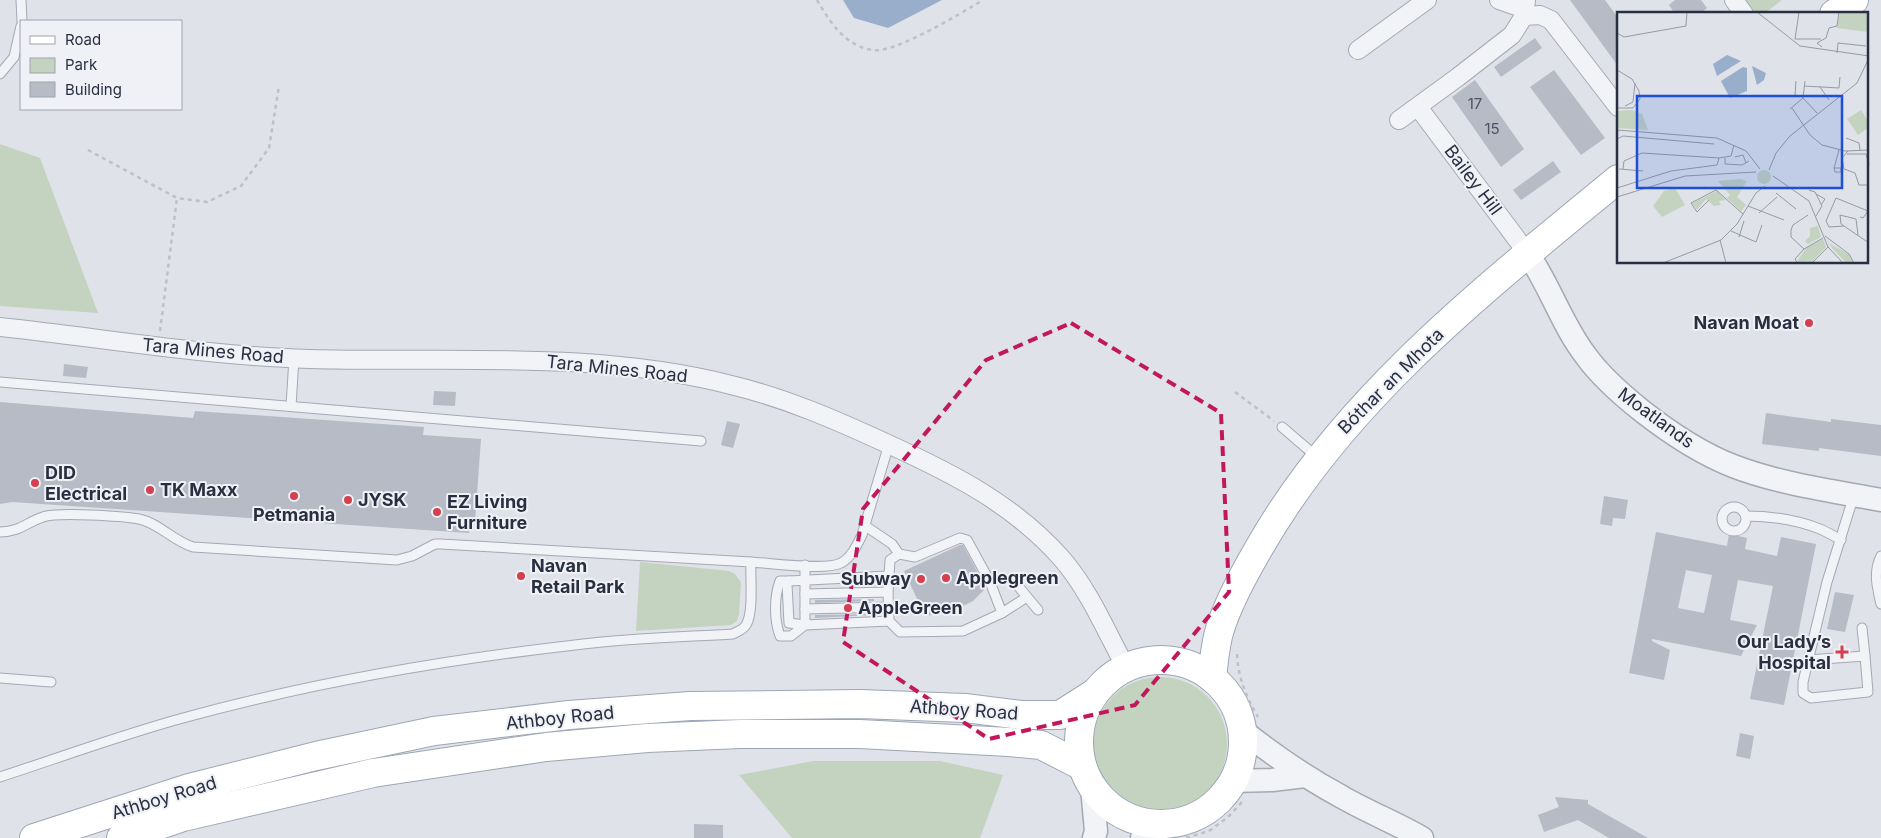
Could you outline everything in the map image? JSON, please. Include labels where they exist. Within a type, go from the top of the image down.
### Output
[{"type":"main road","points":[[1837,12],[1854,0]]},
{"type":"main road","name":"Bóthar an Mhota","points":[[1212,678],[1228,638],[1247,570],[1272,524],[1318,459],[1362,407],[1468,306],[1617,180]]},
{"type":"main road","name":"Bóthar an Mhota","points":[[1170,660],[1228,638]]},
{"type":"main road","points":[[1170,660],[1191,666],[1212,678],[1225,690],[1236,709],[1242,730],[1240,789],[1218,801],[1202,813],[1186,820],[1178,831],[1135,822],[1118,813],[1105,803],[1087,777],[1078,741],[1083,715],[1093,694],[1106,680],[1126,668],[1149,661],[1170,660]]},
{"type":"main road","name":"Athboy Road","points":[[34,838],[189,788],[316,756],[434,731],[569,716],[690,706],[860,704],[964,708],[1021,715],[1060,715],[1093,694]]},
{"type":"main road","name":"Athboy Road","points":[[121,838],[183,817],[373,773],[546,747],[647,738],[740,734],[851,734],[1009,742],[1041,745],[1087,777]]},
{"type":"street","points":[[1358,50],[1427,0]]},
{"type":"street","points":[[1499,0],[1525,8],[1551,20],[1617,107]]},
{"type":"street","points":[[1734,0],[1743,12]]},
{"type":"street","points":[[1399,120],[1512,35],[1525,8]]},
{"type":"street","name":"Bailey Hill","points":[[1418,107],[1528,254]]},
{"type":"street","name":"Moatlands","points":[[1528,254],[1544,278],[1586,356],[1612,386],[1665,429],[1694,447],[1733,466],[1779,480],[1881,500]]},
{"type":"street","name":"Tara Mines Road","points":[[0,327],[158,346],[294,358],[544,362],[628,368],[734,385],[835,420],[916,456],[994,498],[1026,523],[1046,542],[1082,584],[1126,668]]},
{"type":"street","points":[[1242,730],[1305,776],[1342,798],[1422,838]]},
{"type":"street","points":[[1240,789],[1272,780],[1305,776]]},
{"type":"street","points":[[1087,777],[1096,831],[1094,838]]},
{"type":"street","points":[[1142,838],[1178,831]]},
{"type":"lane","points":[[22,0],[22,20]]},
{"type":"lane","points":[[0,74],[14,57],[20,30]]},
{"type":"lane","points":[[291,406],[294,358]]},
{"type":"lane","points":[[0,382],[701,441]]},
{"type":"lane","points":[[1282,427],[1318,459]]},
{"type":"lane","points":[[0,532],[13,532],[43,517],[62,515],[139,520],[156,525],[182,544],[193,547],[397,560],[412,556],[435,544],[441,544],[828,566],[842,563],[856,548],[862,535],[889,444]]},
{"type":"lane","points":[[1854,495],[1827,582],[1803,682],[1803,693],[1811,698],[1868,692],[1862,628]]},
{"type":"lane","points":[[1746,516],[1763,516],[1786,520],[1820,529],[1841,540]]},
{"type":"lane","points":[[864,525],[892,544],[899,554],[915,558],[960,538],[967,540],[990,582],[1002,613]]},
{"type":"lane","points":[[899,554],[890,560],[888,592],[889,621],[900,632],[963,631],[1002,613],[1027,597]]},
{"type":"lane","points":[[1881,556],[1877,564],[1876,574],[1881,604]]},
{"type":"lane","points":[[0,777],[105,741],[181,719],[351,679],[462,660],[574,645],[733,634],[743,629],[747,624],[750,612],[751,562]]},
{"type":"lane","points":[[805,565],[805,580],[805,609],[804,625],[791,636],[780,636],[778,629],[777,590],[780,581],[790,581],[805,580],[888,576]]},
{"type":"lane","points":[[790,581],[788,584],[790,623],[804,625],[889,621]]},
{"type":"lane","points":[[1018,586],[1038,610]]},
{"type":"lane","points":[[805,594],[888,592]]},
{"type":"lane","points":[[805,609],[889,608]]},
{"type":"lane","points":[[1808,660],[1865,656]]},
{"type":"lane","points":[[0,678],[51,682]]},
{"type":"path","points":[[816,0],[833,26],[851,42],[873,50],[899,46],[983,0]]},
{"type":"path","points":[[88,150],[177,198],[207,202],[241,186],[269,148],[279,86]]},
{"type":"path","points":[[158,346],[177,198]]},
{"type":"path","points":[[1235,392],[1282,427]]},
{"type":"path","points":[[1228,638],[1247,698]]},
{"type":"path","points":[[1178,831],[1209,831],[1228,817],[1241,801],[1240,789]]},
{"type":"highlighted area","points":[[1071,323],[1221,413],[1229,592],[1135,705],[989,739],[843,642],[863,509],[986,360]]},
{"type":"green space","points":[[1746,0],[1782,0],[1767,12],[1755,12]]},
{"type":"green space","points":[[0,144],[40,158],[98,313],[0,306]]},
{"type":"green space","points":[[640,562],[729,571],[735,574],[741,582],[737,621],[731,625],[636,631]]},
{"type":"green space","points":[[1160,677],[1186,682],[1208,696],[1222,718],[1227,744],[1222,770],[1208,792],[1186,806],[1160,811],[1134,806],[1112,792],[1098,770],[1093,744],[1098,718],[1112,696],[1134,682]]},
{"type":"green space","points":[[813,761],[940,761],[1003,775],[980,838],[792,838],[739,775]]},
{"type":"water","points":[[843,0],[942,0],[888,28],[854,18]]},
{"type":"building","points":[[1570,0],[1605,0],[1617,17],[1617,65]]},
{"type":"building","points":[[1675,0],[1701,0],[1707,8],[1702,12],[1674,12],[1669,5]]},
{"type":"building","points":[[1535,38],[1542,48],[1501,77],[1494,67]]},
{"type":"building","points":[[1554,70],[1605,138],[1581,155],[1530,87]]},
{"type":"building","points":[[1475,80],[1524,149],[1501,167],[1452,97]]},
{"type":"building","points":[[1553,161],[1561,172],[1521,200],[1513,190]]},
{"type":"building","points":[[64,364],[88,367],[86,378],[63,376]]},
{"type":"building","points":[[434,391],[456,392],[455,406],[433,405]]},
{"type":"building","points":[[0,402],[193,418],[195,411],[424,427],[423,435],[481,439],[475,522],[470,522],[469,533],[12,502],[0,504]]},
{"type":"building","points":[[1766,413],[1831,422],[1831,419],[1881,425],[1881,456],[1819,448],[1819,451],[1762,444]]},
{"type":"building","points":[[727,421],[740,424],[733,448],[721,445]]},
{"type":"building","points":[[1604,496],[1628,500],[1625,519],[1613,518],[1612,526],[1600,524]]},
{"type":"building","points":[[1656,532],[1727,546],[1729,534],[1747,538],[1745,549],[1777,556],[1781,537],[1816,544],[1784,705],[1750,699],[1773,586],[1738,580],[1730,620],[1757,625],[1741,656],[1652,639],[1652,641],[1670,650],[1664,680],[1629,673]],"holes":[[[1686,570],[1712,575],[1704,613],[1678,608]]]},
{"type":"building","name":"Applegreen","points":[[963,545],[986,588],[973,601],[951,612],[925,616],[904,571]]},
{"type":"building","points":[[1835,592],[1854,595],[1845,632],[1827,629]]},
{"type":"building","points":[[874,599],[874,601],[815,603],[815,600]]},
{"type":"building","points":[[815,615],[875,615],[815,618]]},
{"type":"building","points":[[1740,733],[1754,736],[1750,759],[1736,756]]},
{"type":"building","points":[[1555,797],[1588,800],[1588,804],[1648,838],[1609,838],[1578,820],[1544,832],[1538,815],[1559,807]]},
{"type":"building","points":[[694,824],[723,825],[723,838],[694,838]]},
{"type":"place","name":"Navan Moat","points":[[1809,323]]},
{"type":"place","name":"DID Electrical","points":[[35,483]]},
{"type":"place","name":"TK Maxx","points":[[150,490]]},
{"type":"place","name":"Petmania","points":[[294,496]]},
{"type":"place","name":"JYSK","points":[[348,500]]},
{"type":"place","name":"EZ Living Furniture","points":[[437,512]]},
{"type":"place","name":"Navan Retail Park","points":[[521,576]]},
{"type":"place","name":"Applegreen","points":[[946,578]]},
{"type":"place","name":"Subway","points":[[921,579]]},
{"type":"place","name":"AppleGreen","points":[[848,608]]},
{"type":"place","name":"Our Lady’s Hospital","points":[[1842,652]]}]
